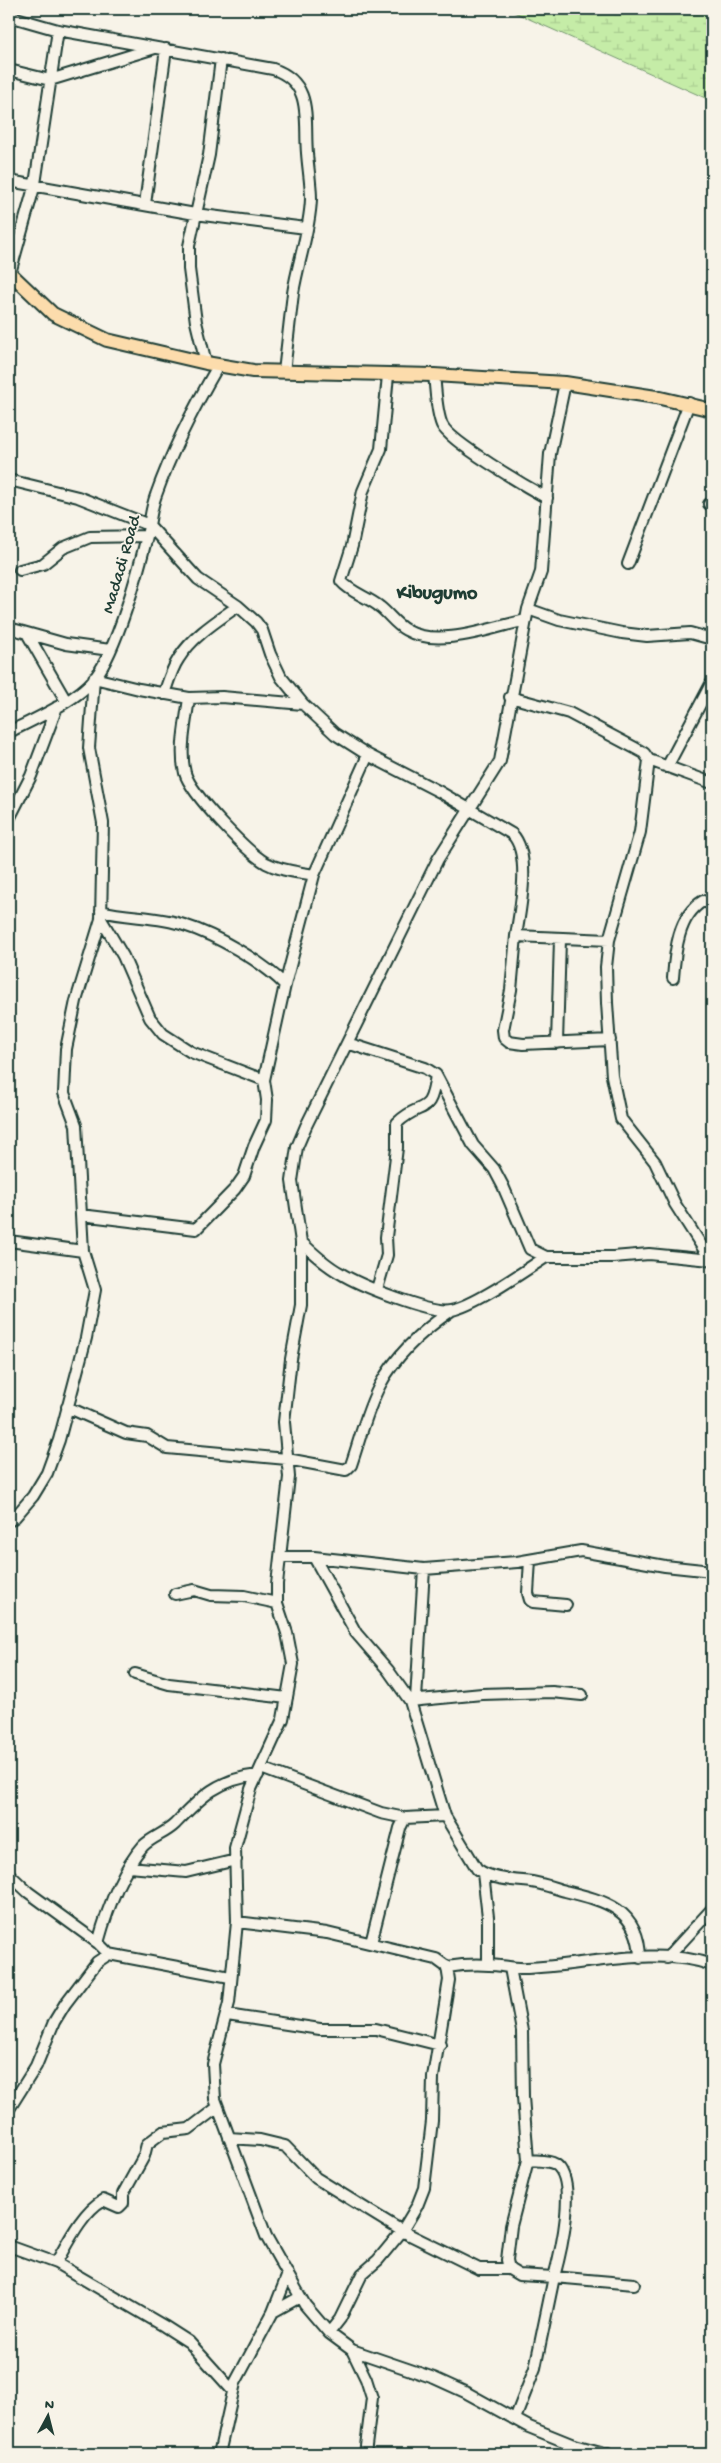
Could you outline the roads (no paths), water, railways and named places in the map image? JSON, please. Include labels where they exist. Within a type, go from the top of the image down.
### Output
[{"type":"main road","points":[[9,272],[53,314],[107,340],[212,365],[253,371],[434,375],[565,383],[689,404],[712,410]]},
{"type":"street","points":[[9,16],[58,30],[273,69],[285,73],[295,84],[302,98],[308,120],[306,151],[311,199],[293,291],[284,372]]},
{"type":"street","points":[[9,272],[35,184],[58,30]]},
{"type":"street","points":[[9,70],[50,80],[161,48]]},
{"type":"street","points":[[145,204],[161,48]]},
{"type":"street","points":[[212,365],[196,322],[189,268],[189,246],[209,155],[221,59]]},
{"type":"street","points":[[9,181],[35,184],[84,195],[195,214],[306,228]]},
{"type":"street","name":"Madadi Road","points":[[9,732],[62,704],[94,678],[110,650],[147,536],[155,497],[212,365]]},
{"type":"street","points":[[388,375],[381,449],[362,491],[352,546],[342,581],[346,586],[379,606],[406,630],[418,634],[448,638],[474,634],[527,614],[622,634],[654,636],[690,633],[712,639]]},
{"type":"street","points":[[434,375],[442,425],[450,436],[520,483],[547,498]]},
{"type":"street","points":[[565,383],[550,454],[541,572],[527,614],[510,697],[500,760],[490,780],[469,808],[438,859],[297,1147],[292,1180],[301,1242],[301,1305],[291,1359],[284,1422],[289,1476],[277,1602],[287,1633],[292,1664],[283,1719],[251,1789],[235,1848],[237,1922],[226,2014],[213,2064],[215,2099],[266,2236],[300,2297],[329,2333],[352,2350],[434,2378],[467,2393],[515,2419],[572,2444],[608,2454]]},
{"type":"street","points":[[628,564],[689,404]]},
{"type":"street","points":[[9,480],[78,497],[149,525],[198,579],[238,606],[262,630],[270,654],[281,677],[304,704],[335,734],[368,755],[469,808],[512,834],[519,841],[522,853],[522,883],[511,990],[502,1030],[504,1038],[509,1042],[522,1044],[610,1040]]},
{"type":"street","points":[[20,570],[43,564],[63,548],[90,537],[147,536]]},
{"type":"street","points":[[164,694],[178,659],[185,649],[210,626],[238,606]]},
{"type":"street","points":[[9,628],[28,635],[66,644],[110,650]]},
{"type":"street","points":[[9,819],[31,776],[62,704],[28,635]]},
{"type":"street","points":[[9,1521],[15,1517],[33,1496],[47,1473],[59,1440],[86,1338],[95,1290],[83,1251],[76,1125],[64,1093],[66,1049],[76,1001],[101,915],[103,823],[89,748],[94,678],[189,698],[222,697],[304,704]]},
{"type":"street","points":[[667,767],[712,682]]},
{"type":"street","points":[[510,697],[569,713],[635,748],[649,760],[712,783]]},
{"type":"street","points":[[189,698],[182,758],[186,776],[216,817],[252,853],[268,864],[286,870],[314,875]]},
{"type":"street","points":[[81,1215],[196,1229],[235,1189],[244,1176],[254,1146],[266,1120],[268,1100],[264,1080],[285,985],[314,875],[368,755]]},
{"type":"street","points":[[649,760],[640,832],[609,940],[606,967],[615,1094],[621,1119],[655,1162],[675,1204],[712,1261]]},
{"type":"street","points":[[673,978],[676,944],[683,925],[695,906],[703,902],[712,904]]},
{"type":"street","points":[[101,915],[150,918],[184,925],[225,943],[276,976],[285,985]]},
{"type":"street","points":[[101,915],[123,956],[150,1018],[163,1034],[192,1052],[264,1080]]},
{"type":"street","points":[[516,936],[609,940]]},
{"type":"street","points":[[557,1043],[560,939]]},
{"type":"street","points":[[347,1044],[424,1068],[436,1075],[473,1145],[494,1169],[530,1248],[546,1257],[613,1257],[649,1254],[712,1261]]},
{"type":"street","points":[[377,1290],[387,1255],[386,1238],[397,1148],[397,1123],[404,1116],[423,1108],[432,1099],[436,1075]]},
{"type":"street","points":[[9,1241],[83,1251]]},
{"type":"street","points":[[301,1242],[320,1260],[340,1274],[377,1290],[432,1308],[452,1310]]},
{"type":"street","points":[[67,1408],[126,1433],[147,1436],[167,1448],[287,1459],[346,1470],[351,1465],[379,1387],[389,1369],[407,1347],[428,1327],[452,1310],[468,1303],[546,1257]]},
{"type":"street","points":[[280,1557],[314,1557],[424,1568],[530,1560],[581,1551],[665,1566],[712,1571]]},
{"type":"street","points":[[314,1557],[356,1632],[413,1700]]},
{"type":"street","points":[[530,1560],[528,1593],[530,1600],[533,1602],[566,1605]]},
{"type":"street","points":[[424,1568],[413,1700],[445,1816],[477,1869],[483,1873],[509,1880],[550,1884],[560,1890],[600,1899],[618,1911],[631,1924],[639,1943],[640,1958]]},
{"type":"street","points":[[175,1594],[194,1590],[211,1596],[244,1596],[277,1602]]},
{"type":"street","points":[[135,1674],[169,1684],[287,1698]]},
{"type":"street","points":[[413,1700],[552,1692],[582,1695]]},
{"type":"street","points":[[98,1943],[106,1916],[129,1867],[145,1844],[172,1826],[197,1800],[212,1789],[231,1780],[259,1771],[381,1814],[405,1818],[445,1816]]},
{"type":"street","points":[[371,1944],[400,1828],[405,1818]]},
{"type":"street","points":[[129,1867],[186,1872],[236,1860]]},
{"type":"street","points":[[483,1873],[488,1917],[488,1964]]},
{"type":"street","points":[[9,1874],[28,1892],[98,1943],[109,1954],[230,1977]]},
{"type":"street","points":[[667,1958],[712,1909]]},
{"type":"street","points":[[237,1922],[304,1929],[436,1958],[447,1967],[449,1980],[440,2045],[433,2077],[432,2121],[424,2188],[417,2206],[402,2231],[378,2260],[362,2274],[340,2319],[329,2333]]},
{"type":"street","points":[[9,2109],[36,2066],[54,2022],[65,2004],[97,1962],[109,1954]]},
{"type":"street","points":[[447,1967],[488,1964],[510,1968],[579,1965],[640,1958],[687,1958],[712,1965]]},
{"type":"street","points":[[509,2269],[506,2260],[511,2226],[528,2160],[522,2097],[522,2031],[510,1968]]},
{"type":"street","points":[[226,2014],[320,2029],[376,2029],[440,2045]]},
{"type":"street","points":[[56,2263],[77,2229],[96,2204],[103,2200],[120,2207],[123,2203],[123,2194],[144,2156],[147,2144],[154,2137],[163,2132],[189,2129],[218,2107]]},
{"type":"street","points":[[229,2138],[260,2140],[285,2146],[316,2178],[402,2231],[479,2269],[509,2269],[519,2275],[634,2284]]},
{"type":"street","points":[[515,2419],[536,2368],[563,2238],[566,2186],[562,2172],[556,2164],[528,2160]]},
{"type":"street","points":[[9,2246],[56,2263],[177,2334],[199,2353],[233,2391]]},
{"type":"street","points":[[219,2454],[233,2391],[274,2312],[288,2274]]},
{"type":"street","points":[[274,2312],[300,2297]]},
{"type":"street","points":[[352,2350],[372,2398],[365,2454]]},
{"type":"district","name":"Kibugumo","points":[[437,591]]}]
